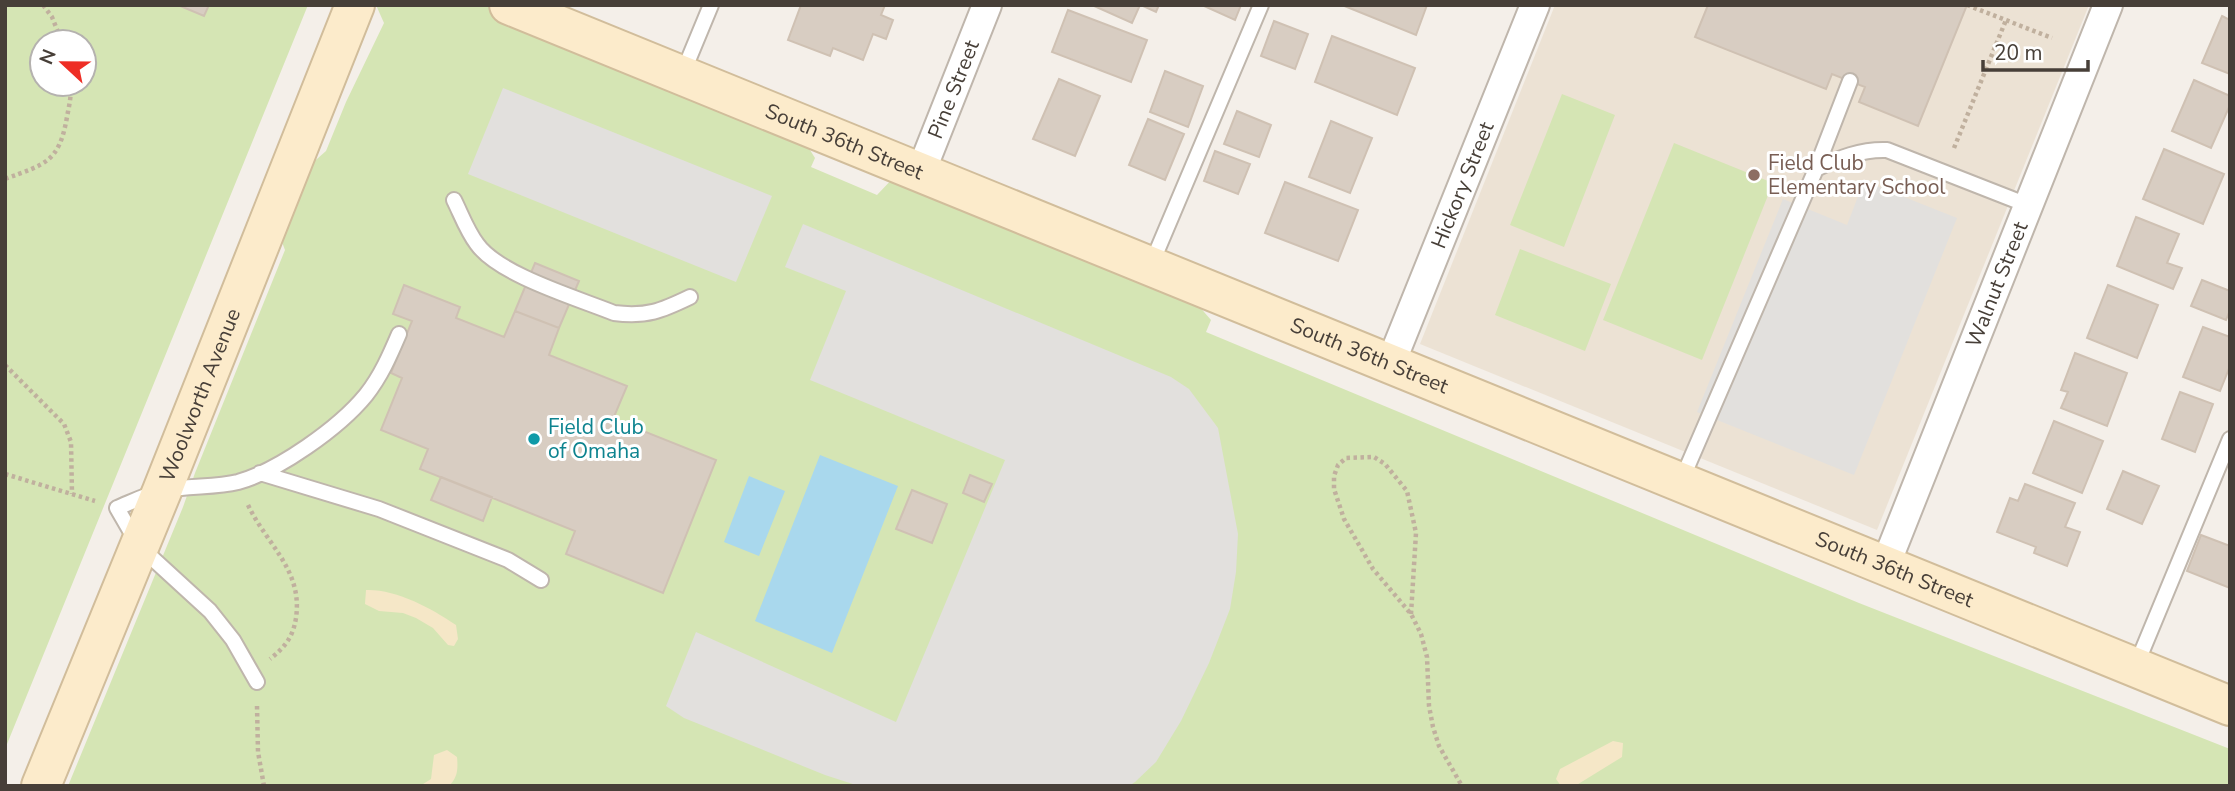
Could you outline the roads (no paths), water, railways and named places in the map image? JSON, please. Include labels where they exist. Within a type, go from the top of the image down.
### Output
[{"type":"street","name":"Woolworth Avenue","points":[[41,786],[162,491],[355,5]]},
{"type":"street","name":"South 36th Street","points":[[509,5],[1149,268],[2230,706]]},
{"type":"street","name":"Pine Street","points":[[920,174],[987,5]]},
{"type":"street","name":"Hickory Street","points":[[1390,365],[1535,5]]},
{"type":"street","name":"Walnut Street","points":[[1885,566],[2108,5]]},
{"type":"lane","points":[[682,76],[710,5]]},
{"type":"lane","points":[[1149,268],[1261,5]]},
{"type":"lane","points":[[1680,482],[1816,169],[1850,81]]},
{"type":"lane","points":[[1816,169],[1841,157],[1871,149],[1887,150],[2029,206]]},
{"type":"lane","points":[[454,200],[477,244],[493,261],[515,273],[614,313],[629,315],[660,311],[690,296]]},
{"type":"lane","points":[[257,682],[233,640],[211,611],[139,546],[117,508],[162,491],[237,482],[260,473],[303,449],[342,419],[366,396],[384,370],[399,334]]},
{"type":"lane","points":[[2135,668],[2230,439]]},
{"type":"lane","points":[[260,473],[379,509],[508,560],[541,580]]},
{"type":"water","points":[[820,455],[898,486],[832,653],[755,621]]},
{"type":"water","points":[[749,476],[785,491],[759,556],[724,542]]},
{"type":"place","name":"Field Club Elementary School","points":[[1754,175]]},
{"type":"place","name":"Field Club of Omaha","points":[[534,439]]}]
